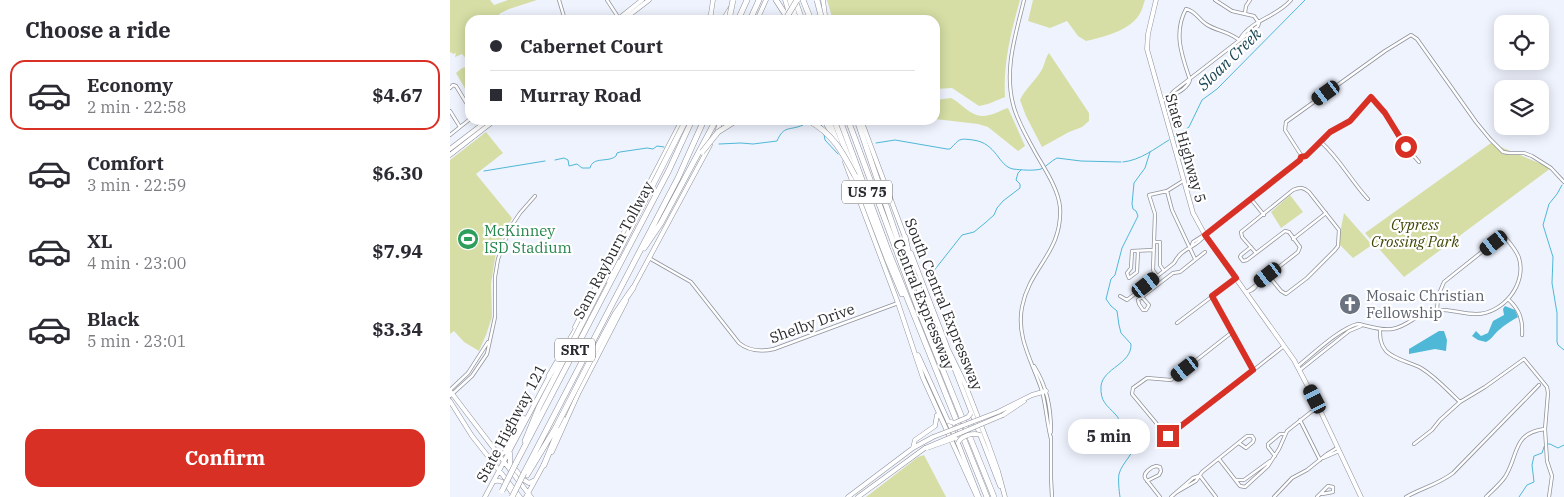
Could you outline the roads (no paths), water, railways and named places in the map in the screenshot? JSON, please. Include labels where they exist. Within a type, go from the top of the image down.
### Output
[{"type":"highway","points":[[730,15],[734,0]]},
{"type":"highway","points":[[740,15],[747,0]]},
{"type":"highway","points":[[752,15],[759,0]]},
{"type":"highway","points":[[776,0],[785,15]]},
{"type":"highway","points":[[790,0],[794,15]]},
{"type":"highway","points":[[790,15],[796,0]]},
{"type":"highway","points":[[796,0],[800,15]]},
{"type":"highway","points":[[803,0],[809,15]]},
{"type":"highway","points":[[817,0],[821,15]]},
{"type":"highway","points":[[521,454],[534,417],[683,125]]},
{"type":"highway","name":"Sam Rayburn Tollway","points":[[499,497],[669,170],[690,125]]},
{"type":"highway","name":"Sam Rayburn Tollway","points":[[525,474],[678,178],[702,125]]},
{"type":"highway","points":[[638,255],[648,243],[679,190],[713,125]]},
{"type":"highway","points":[[700,151],[718,132],[729,125]]},
{"type":"highway","points":[[815,125],[836,142],[855,176]]},
{"type":"highway","points":[[836,125],[888,261],[929,354]]},
{"type":"highway","name":"Central Expressway","points":[[842,125],[929,354],[987,497]]},
{"type":"highway","name":"Central Expressway","points":[[850,125],[937,355],[994,497]]},
{"type":"highway","points":[[860,125],[904,258],[902,264]]},
{"type":"highway","points":[[905,238],[913,272],[938,345],[937,355]]},
{"type":"highway","points":[[549,376],[615,266],[630,246]]},
{"type":"highway","points":[[513,497],[525,474],[556,427],[615,314],[633,288]]},
{"type":"highway","points":[[544,465],[586,361],[588,350]]},
{"type":"main road","points":[[626,15],[642,0]]},
{"type":"main road","points":[[627,15],[649,0]]},
{"type":"main road","points":[[711,15],[713,0]]},
{"type":"main road","points":[[726,15],[734,0]]},
{"type":"main road","points":[[759,15],[766,0]]},
{"type":"main road","points":[[785,0],[787,15]]},
{"type":"main road","points":[[817,0],[824,15]]},
{"type":"main road","points":[[823,0],[825,15]]},
{"type":"main road","name":"State Highway 5","points":[[1156,0],[1147,46],[1193,213],[1205,235],[1285,345],[1299,368],[1361,497]]},
{"type":"main road","points":[[450,149],[481,125]]},
{"type":"main road","points":[[450,154],[488,125]]},
{"type":"main road","name":"State Highway 121","points":[[485,497],[679,125]]},
{"type":"main road","points":[[529,496],[535,480],[562,431],[579,392],[720,125]]},
{"type":"main road","points":[[827,125],[843,156]]},
{"type":"main road","points":[[832,125],[898,303],[923,378],[937,413],[978,497]]},
{"type":"main road","name":"South Central Expressway","points":[[861,125],[939,325],[991,451],[1004,497]]},
{"type":"main road","points":[[939,325],[941,338],[1004,497]]},
{"type":"main road","points":[[912,342],[958,443],[978,497]]},
{"type":"main road","points":[[848,497],[920,443],[1044,391]]},
{"type":"main road","points":[[451,393],[529,496]]},
{"type":"main road","points":[[858,497],[925,448],[1003,415],[1032,395]]},
{"type":"main road","points":[[450,401],[468,431],[520,497]]},
{"type":"main road","points":[[498,454],[506,451],[521,421],[531,408]]},
{"type":"main road","points":[[913,448],[915,440],[935,426],[937,413]]},
{"type":"main road","points":[[948,421],[954,423],[968,417],[971,413]]},
{"type":"main road","points":[[958,443],[960,439],[974,434],[980,435]]},
{"type":"main road","points":[[511,448],[509,459],[512,465],[526,482],[529,483],[535,480]]},
{"type":"main road","points":[[881,472],[884,477]]},
{"type":"main road","points":[[492,483],[498,480],[502,481],[513,497]]},
{"type":"street","points":[[559,0],[564,15]]},
{"type":"street","points":[[607,0],[617,15]]},
{"type":"street","points":[[1024,0],[1012,47],[1009,76],[1011,95],[1015,112],[1051,181],[1059,203],[1060,224],[1053,246],[1032,278],[1023,304],[1021,330],[1028,356],[1044,391],[1050,410],[1052,497]]},
{"type":"street","points":[[1215,0],[1232,12],[1254,16],[1259,23]]},
{"type":"street","points":[[1245,13],[1246,6],[1250,0]]},
{"type":"street","points":[[1161,101],[1174,94],[1174,91],[1239,40],[1242,34],[1274,15],[1291,0]]},
{"type":"street","points":[[1190,80],[1180,50],[1179,31],[1186,9],[1194,12],[1205,24],[1232,35],[1239,40]]},
{"type":"street","points":[[1301,157],[1286,133],[1286,122],[1385,51],[1412,34],[1476,122],[1500,148],[1509,153],[1524,153],[1532,156],[1551,168],[1564,182]]},
{"type":"street","points":[[450,88],[453,85],[456,86],[465,101]]},
{"type":"street","points":[[1120,296],[1127,300],[1164,271],[1193,242],[1205,235],[1251,199],[1300,160],[1301,157],[1306,156],[1330,132],[1350,121],[1371,97],[1385,113],[1401,141],[1419,162]]},
{"type":"street","points":[[450,111],[460,127]]},
{"type":"street","points":[[450,135],[465,123]]},
{"type":"street","points":[[1321,142],[1337,157],[1356,186],[1368,198]]},
{"type":"street","points":[[1157,276],[1153,270],[1154,214],[1149,195],[1167,191],[1183,181]]},
{"type":"street","points":[[1256,253],[1241,232],[1293,190],[1300,188],[1305,188],[1309,192],[1339,230],[1338,246],[1312,274],[1292,290],[1284,294],[1268,275]]},
{"type":"street","points":[[1167,191],[1172,210],[1191,246],[1195,259]]},
{"type":"street","points":[[451,393],[470,379],[487,354],[495,317],[495,277],[499,255],[506,236],[515,220],[535,196]]},
{"type":"street","points":[[1251,199],[1264,215]]},
{"type":"street","points":[[1293,239],[1326,213]]},
{"type":"street","points":[[1247,292],[1299,250],[1300,247],[1288,232],[1285,231],[1247,260],[1243,261],[1241,255],[1251,247]]},
{"type":"street","points":[[1299,368],[1348,327],[1362,325],[1393,330],[1422,313],[1438,310],[1476,314],[1493,310],[1508,299],[1515,290],[1521,271],[1517,254],[1504,235],[1444,282],[1438,296],[1438,310]]},
{"type":"street","points":[[1153,242],[1160,242],[1160,266],[1164,271]]},
{"type":"street","points":[[1138,251],[1137,272],[1130,278],[1127,273],[1131,268],[1132,251],[1153,250]]},
{"type":"street","points":[[1136,293],[1141,297],[1149,305],[1146,310],[1143,310],[1139,304],[1138,300],[1141,297],[1173,273],[1180,272],[1206,252]]},
{"type":"street","name":"Shelby Drive","points":[[649,258],[689,280],[740,343],[758,351],[774,349],[898,303]]},
{"type":"street","points":[[1178,323],[1236,278]]},
{"type":"street","points":[[1212,296],[1253,370]]},
{"type":"street","points":[[1508,299],[1514,304],[1521,315],[1522,335]]},
{"type":"street","points":[[1380,329],[1382,346],[1389,354],[1430,374],[1460,402]]},
{"type":"street","points":[[1231,332],[1170,380],[1147,378],[1134,386],[1132,394],[1168,436],[1285,345]]},
{"type":"street","points":[[1414,444],[1422,439],[1460,402],[1524,359],[1547,387],[1545,429],[1547,454],[1552,476],[1549,497]]},
{"type":"street","points":[[1406,497],[1426,486],[1442,481],[1453,472],[1539,385]]},
{"type":"street","points":[[1236,480],[1244,480],[1271,460],[1279,449],[1285,434],[1300,420],[1319,408]]},
{"type":"street","points":[[1300,420],[1321,459]]},
{"type":"street","points":[[1486,497],[1504,478],[1513,462],[1516,448],[1524,437],[1534,431],[1545,429]]},
{"type":"street","points":[[1275,456],[1268,448],[1268,444],[1280,434],[1285,434]]},
{"type":"street","points":[[1171,497],[1196,481],[1199,476],[1219,459],[1239,443],[1249,435],[1254,439],[1246,448],[1239,443]]},
{"type":"street","points":[[1274,497],[1292,478],[1307,470],[1327,454],[1339,450]]},
{"type":"street","points":[[1219,459],[1240,486],[1245,487],[1262,473],[1271,460]]},
{"type":"street","points":[[1147,481],[1160,473],[1161,469],[1155,466],[1144,476],[1147,481],[1160,497]]},
{"type":"street","points":[[1199,476],[1216,497]]},
{"type":"street","points":[[1317,497],[1333,492],[1333,487],[1328,486],[1323,489],[1322,494]]},
{"type":"water","points":[[1505,306],[1515,310],[1518,317],[1503,326],[1486,342],[1472,336],[1476,331],[1481,336],[1488,333],[1493,321],[1504,315],[1503,309]]},
{"type":"water","points":[[1439,331],[1444,331],[1447,340],[1446,351],[1435,349],[1409,354],[1409,349]]},
{"type":"waterway","name":"Sloan Creek","points":[[1174,137],[1189,127],[1202,100],[1217,89],[1305,0]]},
{"type":"waterway","name":"Sloan Creek","points":[[719,144],[753,144],[777,141],[785,130],[803,125]]},
{"type":"waterway","name":"Sloan Creek","points":[[824,134],[825,140],[838,154]]},
{"type":"waterway","name":"Sloan Creek","points":[[876,143],[895,140],[950,149],[960,140],[973,140],[987,145],[1008,167],[1020,170],[1041,169],[1057,158],[1121,162]]},
{"type":"waterway","name":"Sloan Creek","points":[[1123,162],[1142,157],[1169,140]]},
{"type":"waterway","name":"Sloan Creek","points":[[555,160],[564,158],[568,160],[569,166],[577,164],[582,168],[590,168],[594,162],[613,158],[620,152],[647,148],[653,149],[657,146],[664,147]]},
{"type":"waterway","points":[[1120,497],[1119,474],[1132,453],[1135,439],[1133,434],[1120,422],[1105,403],[1101,386],[1107,375],[1127,356],[1131,344],[1121,333],[1117,311],[1106,299],[1122,248],[1138,216],[1132,204],[1134,183],[1145,168],[1150,152]]},
{"type":"waterway","name":"Sloan Creek","points":[[484,171],[545,161]]},
{"type":"waterway","points":[[929,277],[962,235],[974,232],[994,215],[1003,201],[1020,188],[1020,184],[1016,180],[1021,170]]},
{"type":"waterway","points":[[1562,185],[1549,204],[1543,225],[1553,257],[1552,283],[1557,313],[1557,342],[1564,350]]},
{"type":"waterway","points":[[1519,497],[1527,485],[1534,482],[1532,465],[1534,456],[1542,453],[1545,444],[1558,448],[1564,445]]},
{"type":"place","name":"McKinney ISD Stadium","points":[[468,239]]},
{"type":"place","name":"Mosaic Christian Fellowship","points":[[1350,304]]},
{"type":"park label","name":"Cypress Crossing Park","points":[[1415,232]]}]
